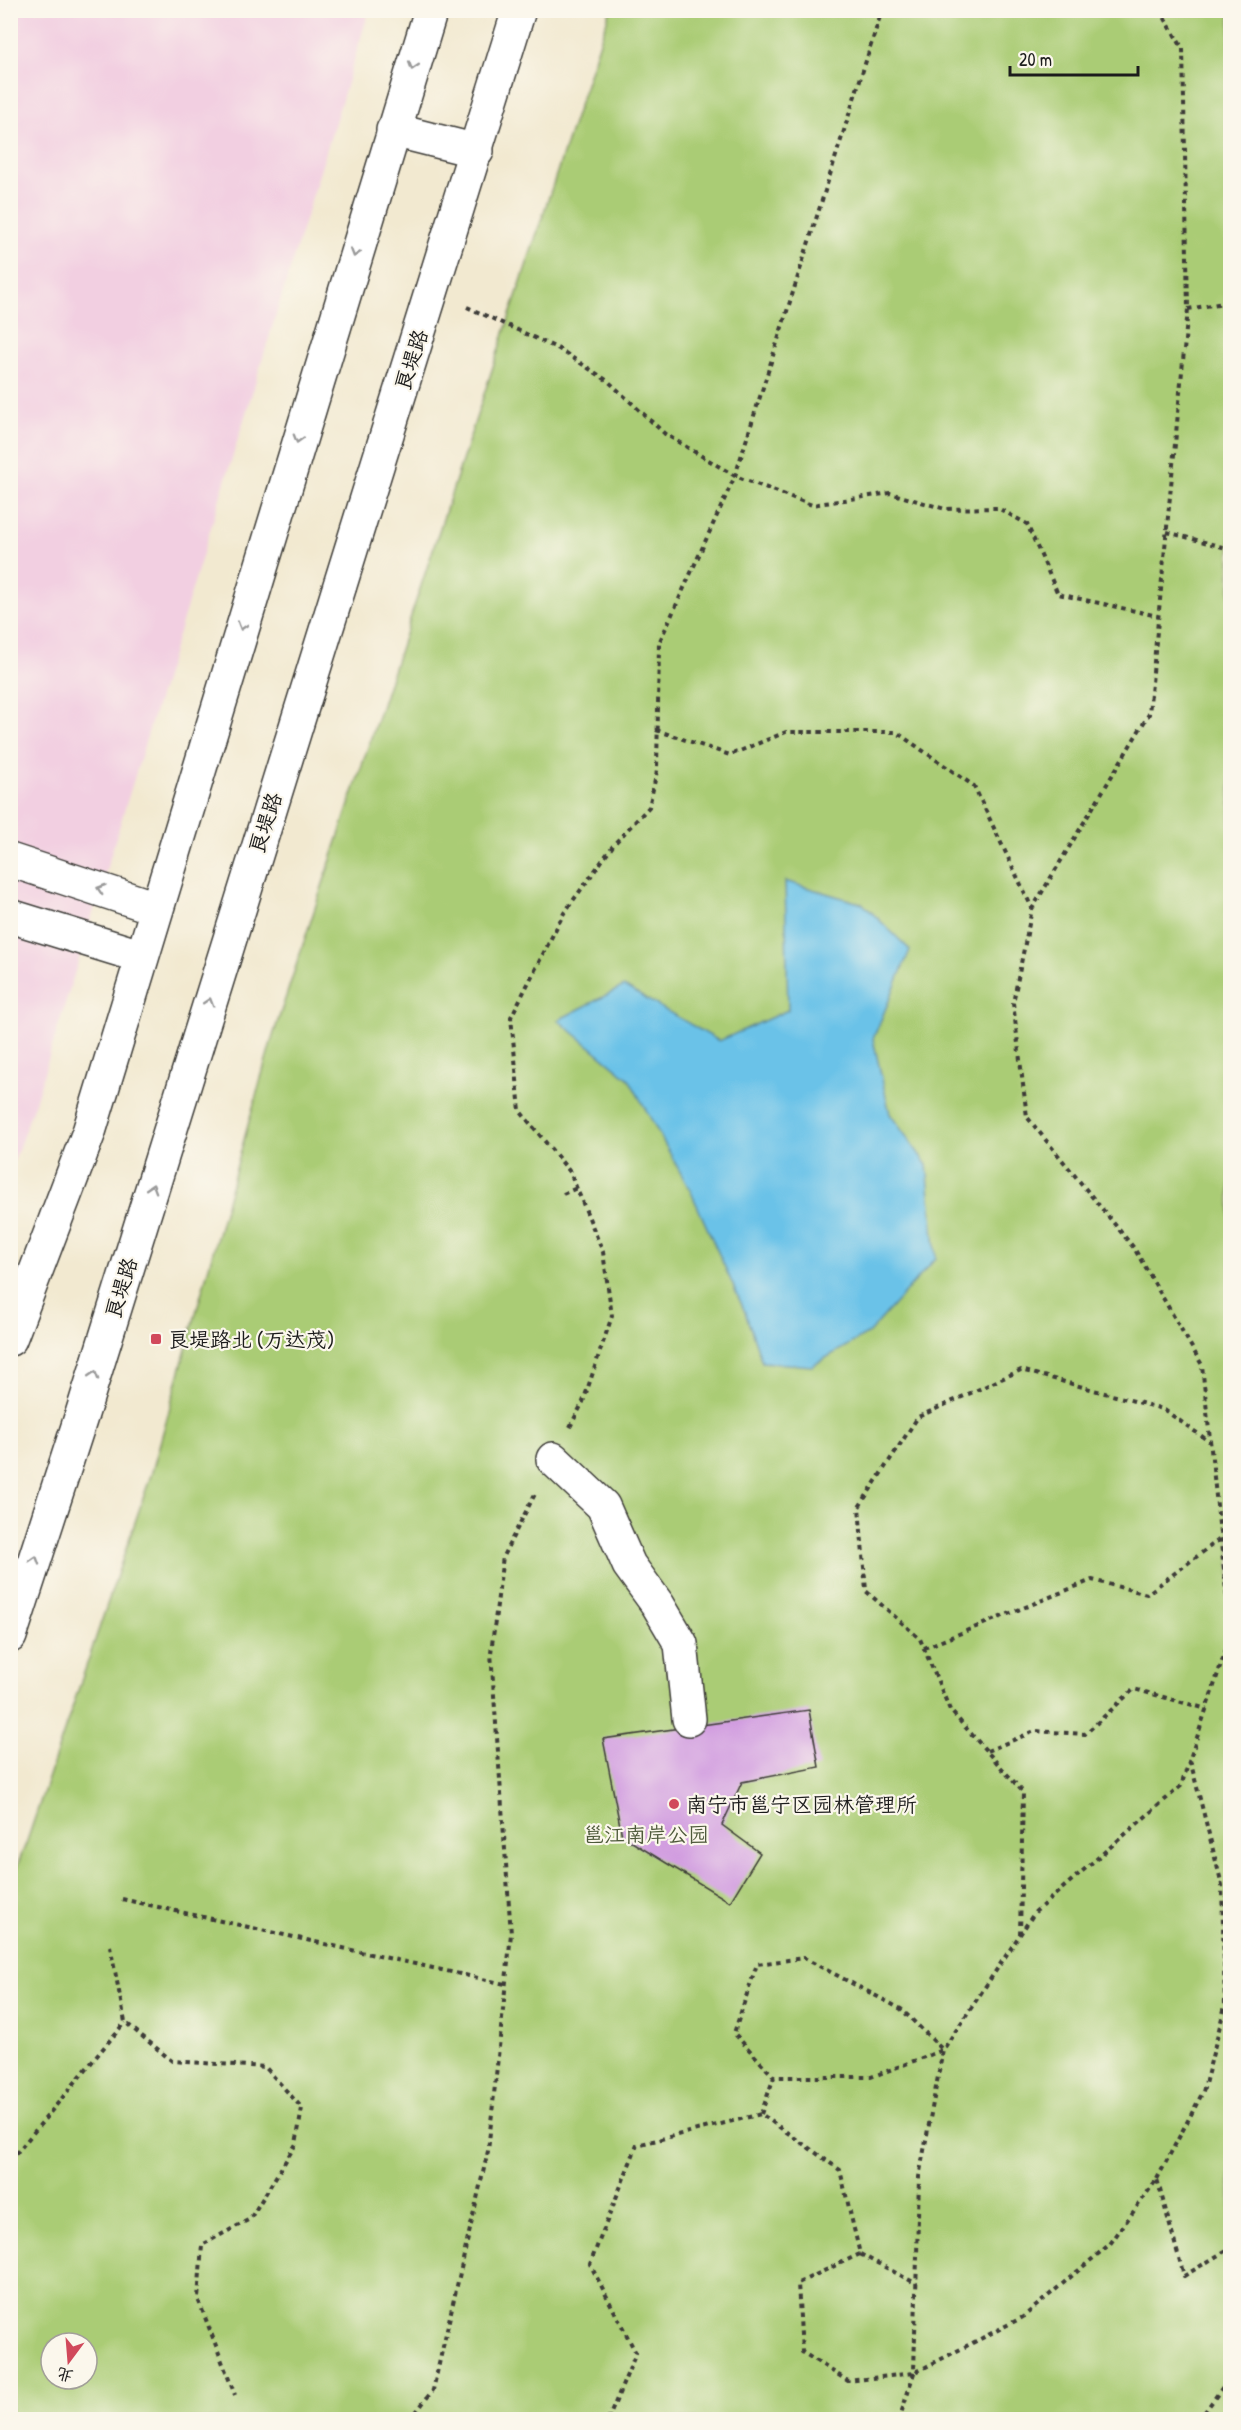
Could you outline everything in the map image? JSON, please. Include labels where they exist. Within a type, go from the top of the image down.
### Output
[{"type":"main road","points":[[10,1339],[89,1132],[140,956],[430,10]]},
{"type":"main road","name":"良堤路","points":[[10,1636],[477,151],[519,10]]},
{"type":"main road","points":[[393,130],[477,151]]},
{"type":"main road","points":[[10,860],[156,908]]},
{"type":"main road","points":[[10,916],[140,956]]},
{"type":"main road","points":[[553,1459],[603,1506],[629,1565],[658,1605],[681,1644],[689,1719]]},
{"type":"path","points":[[410,2420],[433,2390],[488,2151],[511,1934],[491,1653],[502,1556],[583,1402],[612,1316],[603,1252],[570,1172],[520,1111],[511,1017],[564,913],[615,843],[649,807],[657,771],[659,643],[735,476],[882,10]]},
{"type":"path","points":[[1160,10],[1183,49],[1188,309],[1149,714],[1032,909],[1013,1003],[1027,1117],[1134,1248],[1202,1365],[1230,1628]]},
{"type":"path","points":[[1188,309],[1230,302]]},
{"type":"path","points":[[478,312],[560,349],[608,381],[665,434],[735,476],[812,505],[890,493],[945,509],[998,508],[1027,524],[1058,594],[1158,616]]},
{"type":"path","points":[[1167,532],[1230,549]]},
{"type":"path","points":[[656,730],[730,755],[786,732],[896,732],[974,786],[1032,909]]},
{"type":"path","points":[[562,1194],[577,1188]]},
{"type":"path","points":[[1020,1934],[1023,1792],[950,1710],[920,1639],[866,1591],[859,1507],[918,1416],[1021,1370],[1163,1409],[1211,1442]]},
{"type":"path","points":[[924,1648],[1092,1580],[1147,1594],[1221,1539]]},
{"type":"path","points":[[899,2420],[914,2373],[919,2177],[943,2050],[1035,1912],[1181,1786],[1230,1637]]},
{"type":"path","points":[[987,1752],[1035,1731],[1085,1734],[1134,1689],[1207,1709]]},
{"type":"path","points":[[860,2253],[798,2283],[802,2352],[848,2381],[914,2373],[1023,2317],[1110,2244],[1157,2179],[1203,2092],[1225,2006],[1222,1885],[1190,1760]]},
{"type":"path","points":[[122,1899],[505,1984]]},
{"type":"path","points":[[110,1946],[125,2022],[172,2061],[265,2067],[302,2108],[296,2144],[250,2219],[202,2245],[198,2299],[236,2395]]},
{"type":"path","points":[[804,1958],[901,2009],[943,2050],[871,2077],[774,2077],[734,2033],[757,1964],[804,1958]]},
{"type":"path","points":[[10,2161],[125,2022]]},
{"type":"path","points":[[761,2114],[774,2077]]},
{"type":"path","points":[[608,2420],[636,2352],[590,2264],[637,2145],[761,2114],[840,2170],[860,2253],[917,2284]]},
{"type":"path","points":[[1157,2179],[1184,2277],[1230,2248]]},
{"type":"path","points":[[1199,2420],[1230,2377]]},
{"type":"shaded area","points":[[11,11],[369,11],[36,1099],[11,1169]]},
{"type":"green space","name":"邕江南岸公园","points":[[610,11],[1230,11],[1230,2419],[11,2420],[11,1881],[27,1841],[152,1472],[271,1042]]},
{"type":"water","points":[[785,881],[863,904],[910,950],[873,1039],[890,1114],[927,1165],[936,1258],[869,1333],[812,1366],[762,1362],[745,1312],[691,1192],[629,1079],[558,1020],[624,986],[719,1041],[788,1010]]},
{"type":"building","name":"南宁市邕宁区园林管理所","points":[[809,1710],[819,1767],[742,1782],[722,1825],[760,1853],[730,1902],[622,1836],[603,1739]]},
{"type":"place","name":"良堤路北 (万达茂)","points":[[156,1339]]},
{"type":"place","name":"南宁市邕宁区园林管理所","points":[[674,1804]]}]
